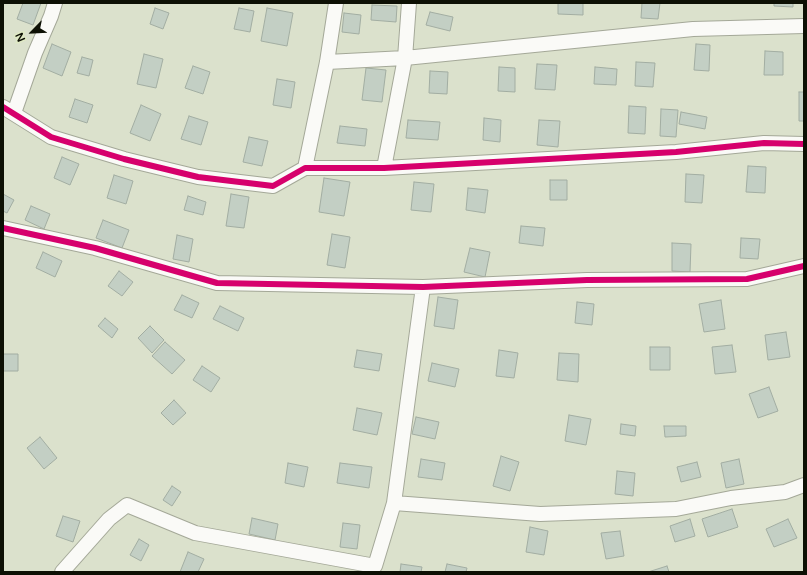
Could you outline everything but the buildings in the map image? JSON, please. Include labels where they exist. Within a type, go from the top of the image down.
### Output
[{"type":"street","points":[[55,3],[35,53],[8,110],[51,137],[124,159],[198,177],[273,186],[305,168],[384,168],[676,152],[764,143],[804,144]]},
{"type":"street","points":[[305,168],[327,62],[336,3]]},
{"type":"street","points":[[384,168],[405,58],[409,3]]},
{"type":"street","points":[[327,62],[405,58],[693,29],[804,26]]},
{"type":"street","points":[[3,228],[95,248],[217,283],[423,287],[587,280],[747,279],[804,266]]},
{"type":"street","points":[[62,572],[109,518],[127,506],[195,533],[375,566],[394,503],[423,287]]},
{"type":"street","points":[[394,503],[540,514],[676,509],[731,498],[786,492],[804,485]]},
{"type":"cycle path","points":[[3,107],[51,137],[124,159],[198,177],[273,186],[305,168],[384,168],[676,152],[764,143],[804,144]]},
{"type":"cycle path","points":[[3,228],[95,248],[217,283],[423,287],[587,280],[747,279],[804,266]]}]
